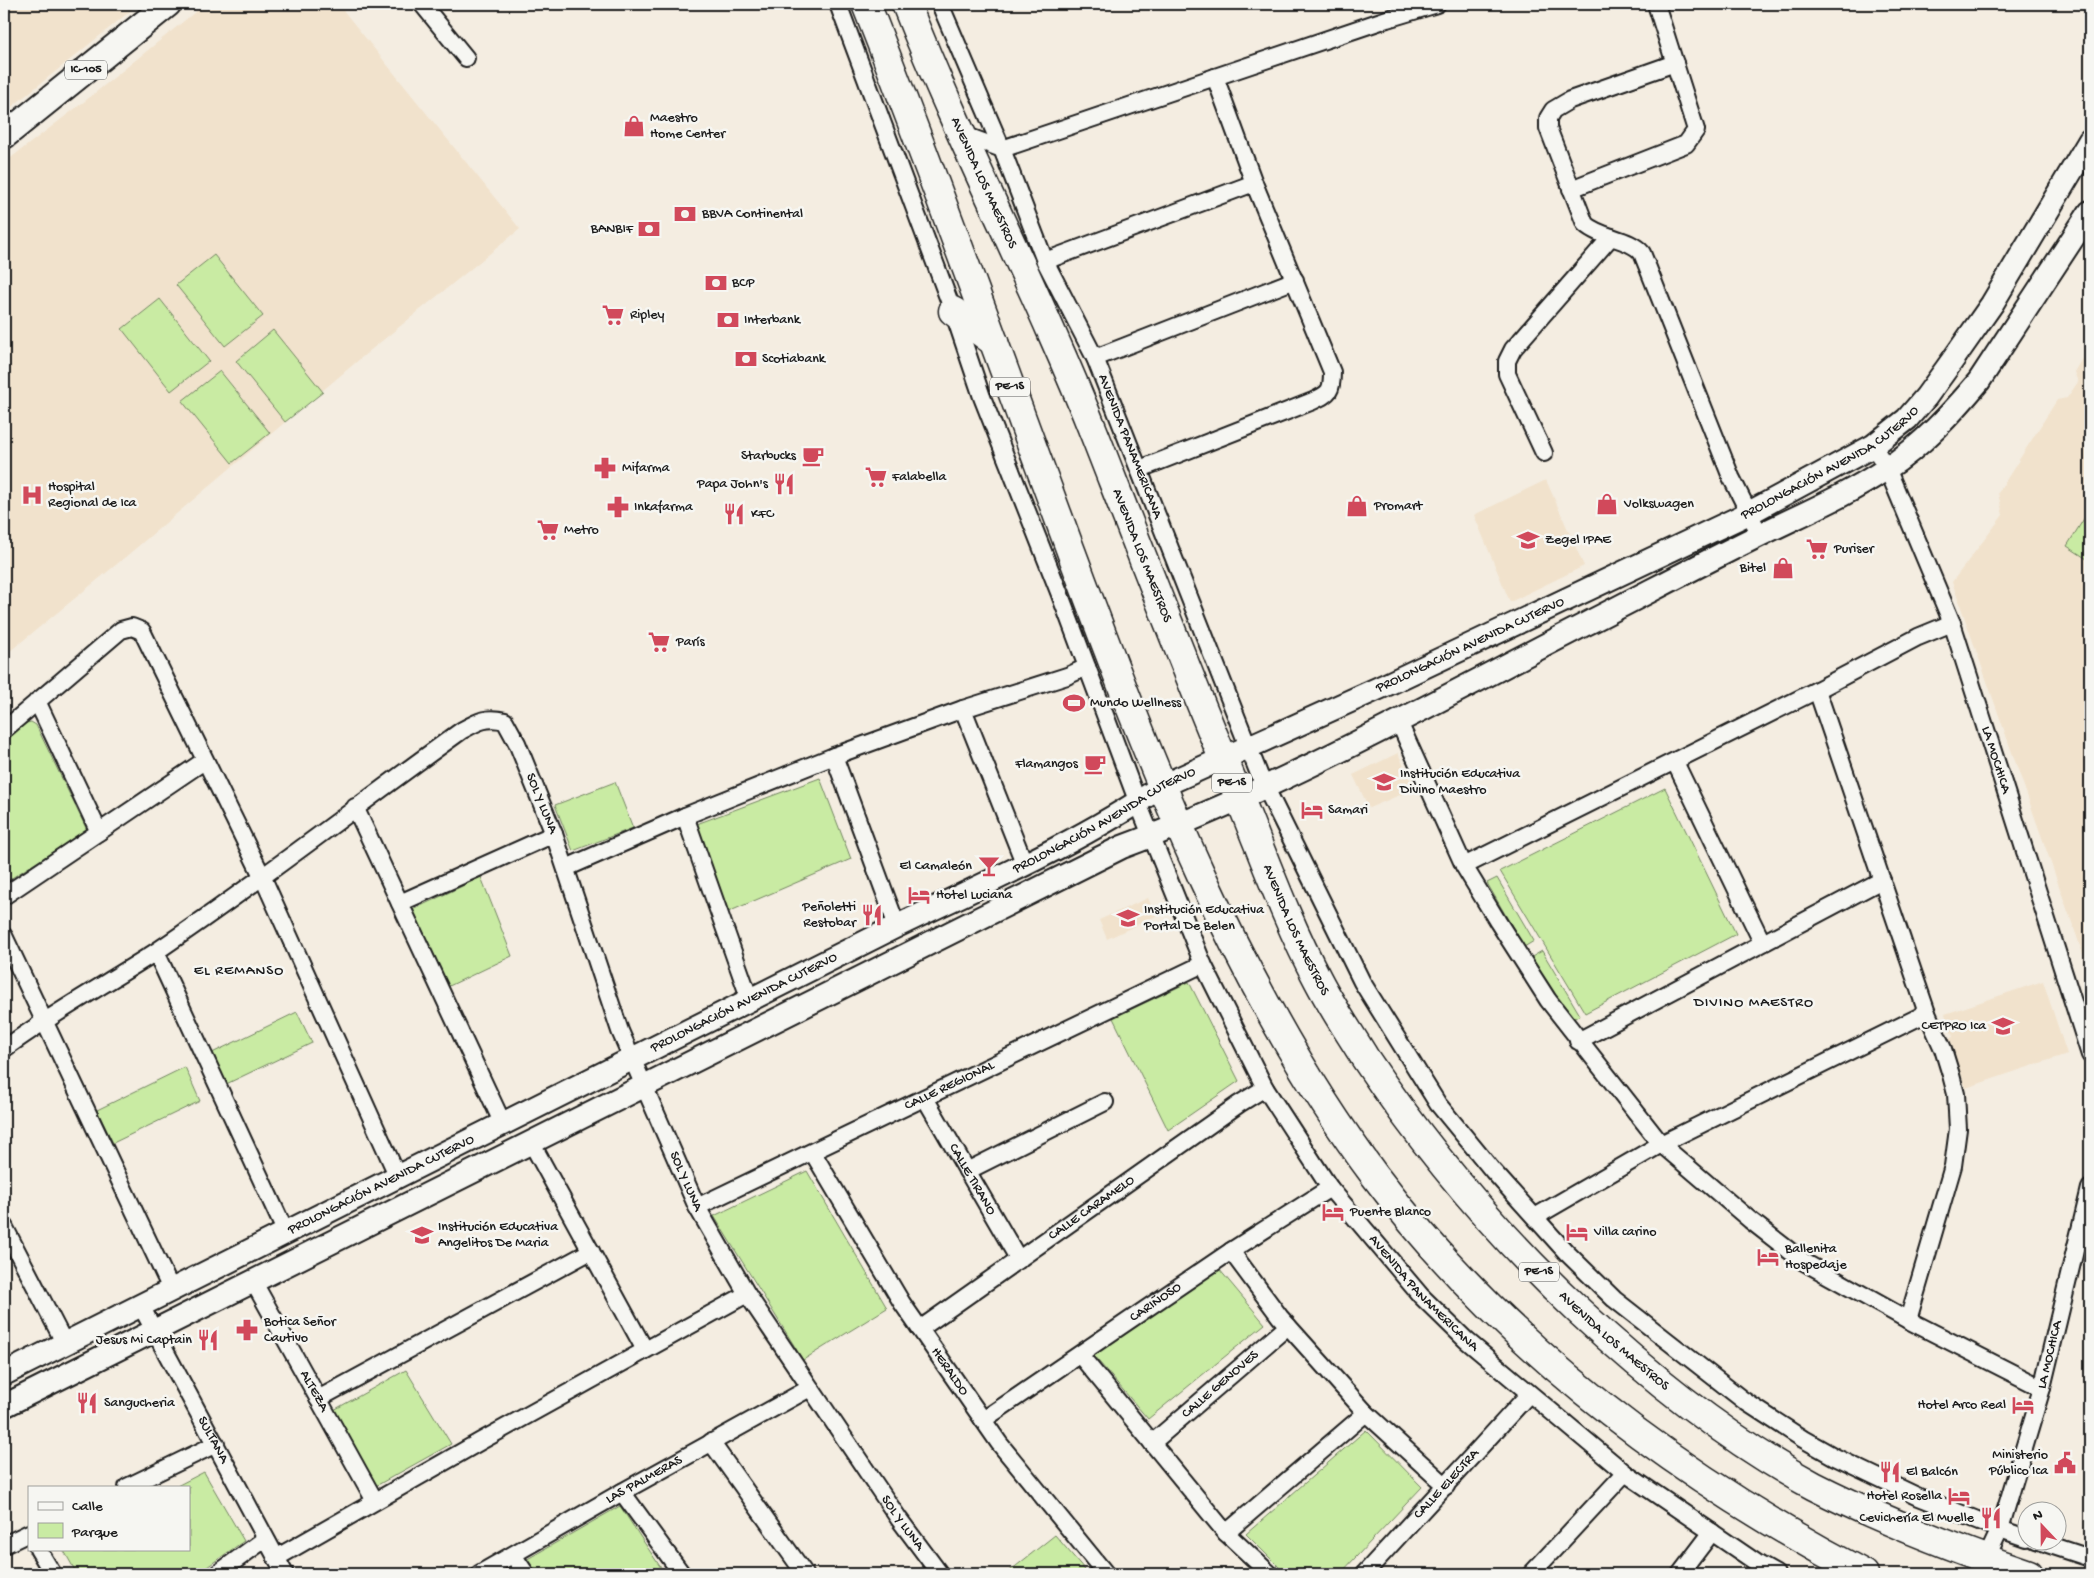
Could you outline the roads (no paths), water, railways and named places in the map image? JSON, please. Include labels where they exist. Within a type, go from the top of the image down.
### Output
[{"type":"highway","name":"PE-1S","points":[[866,4],[1095,616],[1162,786],[1233,943],[1301,1064],[1376,1176],[1444,1258],[1521,1338],[1615,1417],[1718,1490],[1864,1574]]},
{"type":"highway","name":"AVENIDA LOS MAESTROS","points":[[906,4],[959,133],[1036,296],[1082,402],[1222,760],[1240,799],[1298,942],[1342,1021],[1407,1119],[1500,1232],[1547,1281],[1621,1351],[1678,1398],[1726,1432],[1812,1485],[1914,1532],[1983,1567],[2029,1574]]},
{"type":"highway","points":[[953,310],[994,342]]},
{"type":"main road","name":"IC-105","points":[[4,136],[168,4]]},
{"type":"street","points":[[423,4],[466,58]]},
{"type":"street","points":[[566,868],[685,816],[834,756],[963,709],[1067,676],[1086,667],[982,397],[953,310],[838,4]]},
{"type":"street","name":"AVENIDA PANAMERICANA","points":[[940,4],[1002,150],[1045,261],[1095,358],[1264,787],[1362,982],[1438,1104],[1492,1171],[1566,1252],[1614,1299],[1713,1377],[1777,1423],[1835,1457],[1919,1497],[2016,1535]]},
{"type":"street","points":[[959,133],[1002,150],[1215,77],[1384,11],[1437,4]]},
{"type":"street","points":[[1571,189],[1686,144],[1696,130],[1656,4]]},
{"type":"street","points":[[1675,63],[1570,100],[1552,110],[1548,118],[1548,128],[1584,224],[1591,230],[1633,246],[1642,253],[1731,477],[1760,535]]},
{"type":"street","points":[[1140,469],[1327,394],[1332,386],[1332,372],[1296,280],[1254,183],[1215,77]]},
{"type":"street","name":"PROLONGACIÓN AVENIDA CUTERVO","points":[[4,1374],[897,926],[1025,865],[1138,803],[1162,786],[1248,749],[1749,513],[1873,446],[1907,419],[1926,397],[1952,361],[1992,304],[2090,140]]},
{"type":"street","points":[[1045,261],[1254,183]]},
{"type":"street","name":"PROLONGACIÓN AVENIDA CUTERVO","points":[[4,1406],[1122,846],[1240,799],[1760,535],[1829,503],[1887,468],[1928,435],[1961,402],[1979,381],[2090,212]]},
{"type":"street","points":[[1544,453],[1507,374],[1507,361],[1513,348],[1611,237]]},
{"type":"street","points":[[1095,358],[1296,280]]},
{"type":"street","points":[[1952,361],[1979,381]]},
{"type":"street","name":"LA MOCHICA","points":[[1873,446],[1887,468],[1952,623],[2090,1054]]},
{"type":"street","points":[[1464,866],[1675,762],[1918,638],[1952,623]]},
{"type":"street","points":[[4,730],[121,630],[138,628],[146,636],[204,761],[263,878],[398,1177]]},
{"type":"street","name":"AVENIDA PANAMERICANA","points":[[1086,667],[1203,964],[1265,1088],[1330,1188],[1421,1296],[1466,1340],[1625,1473],[1776,1574]]},
{"type":"street","points":[[1419,709],[1421,694],[1414,680],[1396,680],[1385,694],[1464,866],[1548,1000],[1661,1144],[1750,1220],[1804,1262],[1908,1320],[2042,1388]]},
{"type":"street","points":[[1817,690],[1927,1013],[1943,1049],[1956,1094],[1958,1129],[1953,1166],[1908,1320]]},
{"type":"street","points":[[37,702],[99,832]]},
{"type":"street","points":[[963,709],[1025,865]]},
{"type":"street","name":"SOL Y LUNA","points":[[355,806],[461,731],[479,721],[493,718],[505,721],[517,743],[554,834],[620,1031],[645,1085],[696,1207],[747,1294],[900,1519],[940,1574]]},
{"type":"street","points":[[834,756],[897,926]]},
{"type":"street","points":[[4,896],[204,761]]},
{"type":"street","points":[[1675,762],[1762,942]]},
{"type":"street","points":[[4,1049],[43,1021],[156,952],[263,878],[355,806],[503,1124]]},
{"type":"street","points":[[685,816],[750,1000]]},
{"type":"street","points":[[400,903],[554,834]]},
{"type":"street","points":[[1578,1040],[1882,880]]},
{"type":"street","points":[[4,936],[172,1291]]},
{"type":"street","points":[[156,952],[286,1233]]},
{"type":"street","name":"CALLE REGIONAL","points":[[696,1207],[813,1153],[1203,964]]},
{"type":"street","points":[[1535,1217],[1661,1144],[1927,1013]]},
{"type":"street","name":"CALLE CARAMELO","points":[[920,1329],[1231,1109],[1265,1088]]},
{"type":"street","name":"CALLE TIRANO","points":[[925,1098],[1019,1260]]},
{"type":"street","points":[[967,1171],[1105,1102]]},
{"type":"street","points":[[531,1142],[645,1350]]},
{"type":"street","name":"HERALDO","points":[[813,1153],[902,1303],[999,1443],[1106,1574]]},
{"type":"street","name":"CARIÑOSO","points":[[983,1420],[1231,1251],[1330,1188]]},
{"type":"street","name":"LA MOCHICA","points":[[1983,1567],[2000,1529],[2042,1388],[2090,1188]]},
{"type":"street","points":[[5,1231],[65,1344]]},
{"type":"street","points":[[318,1399],[591,1251]]},
{"type":"street","points":[[1231,1251],[1288,1326],[1366,1413],[1446,1486]]},
{"type":"street","name":"ALTEZA","points":[[254,1281],[375,1501]]},
{"type":"street","points":[[276,1558],[747,1294]]},
{"type":"street","name":"SULTANA","points":[[141,1306],[285,1574]]},
{"type":"street","name":"CALLE GENOVES","points":[[1152,1443],[1288,1326]]},
{"type":"street","points":[[1080,1355],[1226,1533],[1270,1574]]},
{"type":"street","name":"LAS PALMERAS","points":[[479,1574],[810,1388]]},
{"type":"street","name":"CALLE ELECTRA","points":[[1364,1574],[1529,1394]]},
{"type":"street","points":[[1226,1533],[1366,1413]]},
{"type":"street","points":[[712,1442],[805,1574]]},
{"type":"street","points":[[130,1486],[216,1444]]},
{"type":"street","points":[[1531,1574],[1625,1473]]},
{"type":"street","points":[[622,1492],[682,1574]]},
{"type":"street","points":[[1680,1574],[1712,1532]]},
{"type":"street","points":[[4,1545],[28,1533]]},
{"type":"street","points":[[217,1574],[265,1539]]},
{"type":"street","points":[[39,1550],[53,1574]]},
{"type":"street","points":[[2066,1550],[2090,1558]]},
{"type":"street","points":[[513,1555],[526,1574]]},
{"type":"place","name":"Maestro Home Center","points":[[634,126]]},
{"type":"place","name":"BBVA Continental","points":[[685,214]]},
{"type":"place","name":"BANBIF","points":[[649,229]]},
{"type":"place","name":"BCP","points":[[716,283]]},
{"type":"place","name":"Ripley","points":[[613,315]]},
{"type":"place","name":"Interbank","points":[[728,320]]},
{"type":"place","name":"Scotiabank","points":[[746,359]]},
{"type":"place","name":"Starbucks","points":[[813,456]]},
{"type":"place","name":"Mifarma","points":[[605,468]]},
{"type":"place","name":"Falabella","points":[[876,477]]},
{"type":"place","name":"Papa John's","points":[[784,484]]},
{"type":"place","name":"Hospital Regional de Ica","points":[[32,495]]},
{"type":"place","name":"Volkswagen","points":[[1607,504]]},
{"type":"place","name":"Promart","points":[[1357,506]]},
{"type":"place","name":"Inkafarma","points":[[618,507]]},
{"type":"place","name":"KFC","points":[[734,514]]},
{"type":"place","name":"Metro","points":[[548,530]]},
{"type":"place","name":"Zegel IPAE","points":[[1528,540]]},
{"type":"place","name":"Puriser","points":[[1817,549]]},
{"type":"place","name":"Bitel","points":[[1783,568]]},
{"type":"place","name":"París","points":[[659,642]]},
{"type":"place","name":"Mundo Wellness","points":[[1074,703]]},
{"type":"place","name":"Flamangos","points":[[1095,764]]},
{"type":"place","name":"Institución Educativa Divino Maestro","points":[[1384,782]]},
{"type":"place","name":"Samari","points":[[1312,810]]},
{"type":"place","name":"El Camaleón","points":[[989,866]]},
{"type":"place","name":"Hotel Luciana","points":[[919,895]]},
{"type":"place","name":"Peñoletti Restobar","points":[[872,915]]},
{"type":"place","name":"Institución Educativa Portal De Belen","points":[[1128,918]]},
{"type":"place","name":"CETPRO Ica","points":[[2003,1026]]},
{"type":"place","name":"Puente Blanco","points":[[1333,1212]]},
{"type":"place","name":"Villa carino","points":[[1577,1232]]},
{"type":"place","name":"Institución Educativa Angelitos De Maria","points":[[422,1235]]},
{"type":"place","name":"Ballenita Hospedaje","points":[[1768,1257]]},
{"type":"place","name":"Botica Señor Cautivo","points":[[247,1330]]},
{"type":"place","name":"Jesus Mi Captain","points":[[208,1340]]},
{"type":"place","name":"Sangucheria","points":[[87,1403]]},
{"type":"place","name":"Hotel Arco Real","points":[[2023,1405]]},
{"type":"place","name":"Ministerio Público Ica","points":[[2065,1463]]},
{"type":"place","name":"El Balcón","points":[[1890,1472]]},
{"type":"place","name":"Hotel Rosella","points":[[1959,1496]]},
{"type":"place","name":"Cevichería El Muelle","points":[[1991,1518]]},
{"type":"district","name":"EL REMANSO","points":[[239,971]]},
{"type":"district","name":"DIVINO MAESTRO","points":[[1754,1003]]}]
